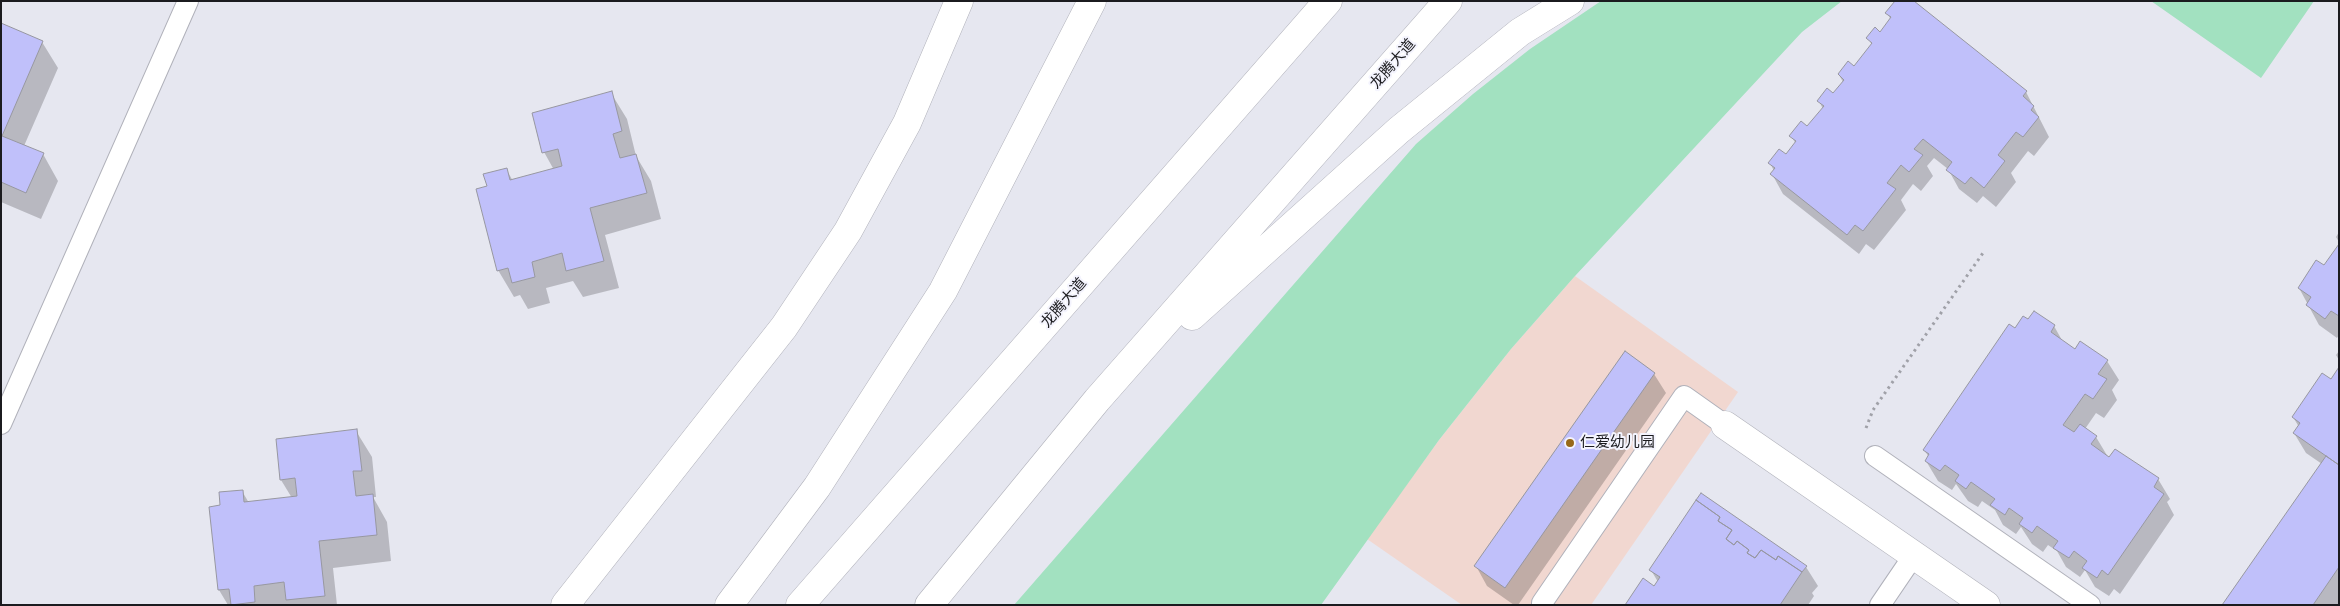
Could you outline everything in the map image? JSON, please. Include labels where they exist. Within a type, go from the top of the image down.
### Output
[{"type":"main road","points":[[565,605],[784,327],[848,231],[907,123],[959,1]]},
{"type":"main road","points":[[1034,116],[1072,1]]},
{"type":"main road","points":[[729,605],[817,487],[943,291],[1092,1]]},
{"type":"main road","name":"龙腾大道","points":[[800,605],[1328,1]]},
{"type":"main road","name":"龙腾大道","points":[[929,605],[1097,400],[1448,1]]},
{"type":"main road","points":[[1097,400],[1399,130],[1520,32],[1570,1]]},
{"type":"main road","points":[[1725,425],[1986,605]]},
{"type":"lane","points":[[1,424],[188,1]]},
{"type":"lane","points":[[1542,603],[1684,396],[1725,425]]},
{"type":"lane","points":[[1875,456],[2090,605]]},
{"type":"lane","points":[[1880,605],[1914,555]]},
{"type":"path","points":[[1875,456],[1867,442],[1866,426],[1873,410],[1983,253]]},
{"type":"shaded area","name":"仁爱幼儿园","points":[[1575,276],[1738,392],[1591,605],[1462,605],[1367,539],[1439,440],[1511,349]]},
{"type":"green space","points":[[1601,1],[1842,1],[1802,32],[1575,276],[1511,349],[1439,440],[1321,605],[1014,605],[1416,144],[1473,94],[1530,49]]},
{"type":"green space","points":[[2151,1],[2314,1],[2261,78]]},
{"type":"building","points":[[1895,1],[1914,1],[2027,91],[2023,96],[2034,106],[2031,110],[2039,117],[2023,137],[2016,132],[1998,155],[2005,161],[1984,188],[1971,177],[1965,184],[1946,170],[1952,162],[1923,139],[1914,149],[1923,155],[1909,172],[1901,165],[1887,183],[1896,189],[1863,231],[1855,225],[1847,235],[1770,174],[1775,168],[1768,163],[1779,149],[1786,154],[1796,141],[1789,136],[1801,121],[1807,126],[1824,106],[1817,101],[1827,88],[1833,93],[1844,80],[1838,74],[1848,61],[1854,66],[1872,43],[1866,38],[1875,27],[1880,32],[1891,17],[1885,13]]},
{"type":"building","points":[[1,23],[43,41],[2,136],[44,153],[26,193],[1,182]]},
{"type":"building","points":[[612,91],[622,131],[613,134],[620,158],[636,154],[647,193],[590,208],[604,261],[566,271],[562,253],[532,262],[535,277],[512,283],[508,268],[497,271],[476,189],[487,186],[483,174],[507,168],[510,180],[562,166],[558,149],[542,153],[532,113]]},
{"type":"building","points":[[2339,244],[2339,316],[2331,311],[2325,319],[2306,305],[2311,297],[2298,288],[2316,260],[2324,265]]},
{"type":"building","points":[[2034,311],[2055,325],[2051,332],[2075,349],[2080,341],[2108,360],[2098,374],[2107,379],[2093,399],[2085,394],[2063,425],[2074,432],[2080,424],[2097,436],[2091,444],[2109,457],[2115,449],[2159,478],[2154,487],[2164,494],[2108,575],[2102,570],[2097,578],[2082,568],[2087,561],[2074,551],[2069,558],[2053,548],[2058,541],[2037,526],[2032,533],[2019,524],[2023,518],[2009,508],[2005,515],[1990,505],[1995,499],[1971,482],[1966,489],[1955,481],[1959,475],[1945,465],[1940,471],[1925,461],[1929,454],[1923,450],[2009,324],[2015,328],[2023,316],[2028,319]]},
{"type":"building","points":[[1625,351],[1655,373],[1505,588],[1474,566]]},
{"type":"building","points":[[2339,367],[2339,465],[2293,433],[2300,423],[2292,417],[2322,373],[2331,379]]},
{"type":"building","points":[[357,429],[362,471],[353,471],[356,496],[373,494],[377,535],[319,541],[325,596],[286,600],[284,582],[254,586],[255,602],[231,605],[229,589],[218,590],[209,507],[220,505],[219,492],[243,490],[244,502],[297,496],[295,478],[280,480],[276,439]]},
{"type":"building","points":[[2326,456],[2339,465],[2339,567],[2313,605],[2222,605]]},
{"type":"building","points":[[1701,493],[1807,566],[1802,572],[1778,556],[1776,560],[1761,550],[1755,558],[1747,553],[1749,550],[1737,541],[1734,545],[1726,539],[1732,530],[1718,521],[1720,517],[1696,500]]},
{"type":"building","points":[[1696,500],[1720,517],[1718,521],[1732,530],[1726,539],[1734,545],[1737,541],[1749,550],[1747,553],[1755,558],[1761,550],[1776,560],[1778,556],[1802,572],[1780,605],[1625,605],[1643,578],[1654,586],[1660,577],[1649,570]]},
{"type":"place","name":"仁爱幼儿园","points":[[1570,443]]}]
